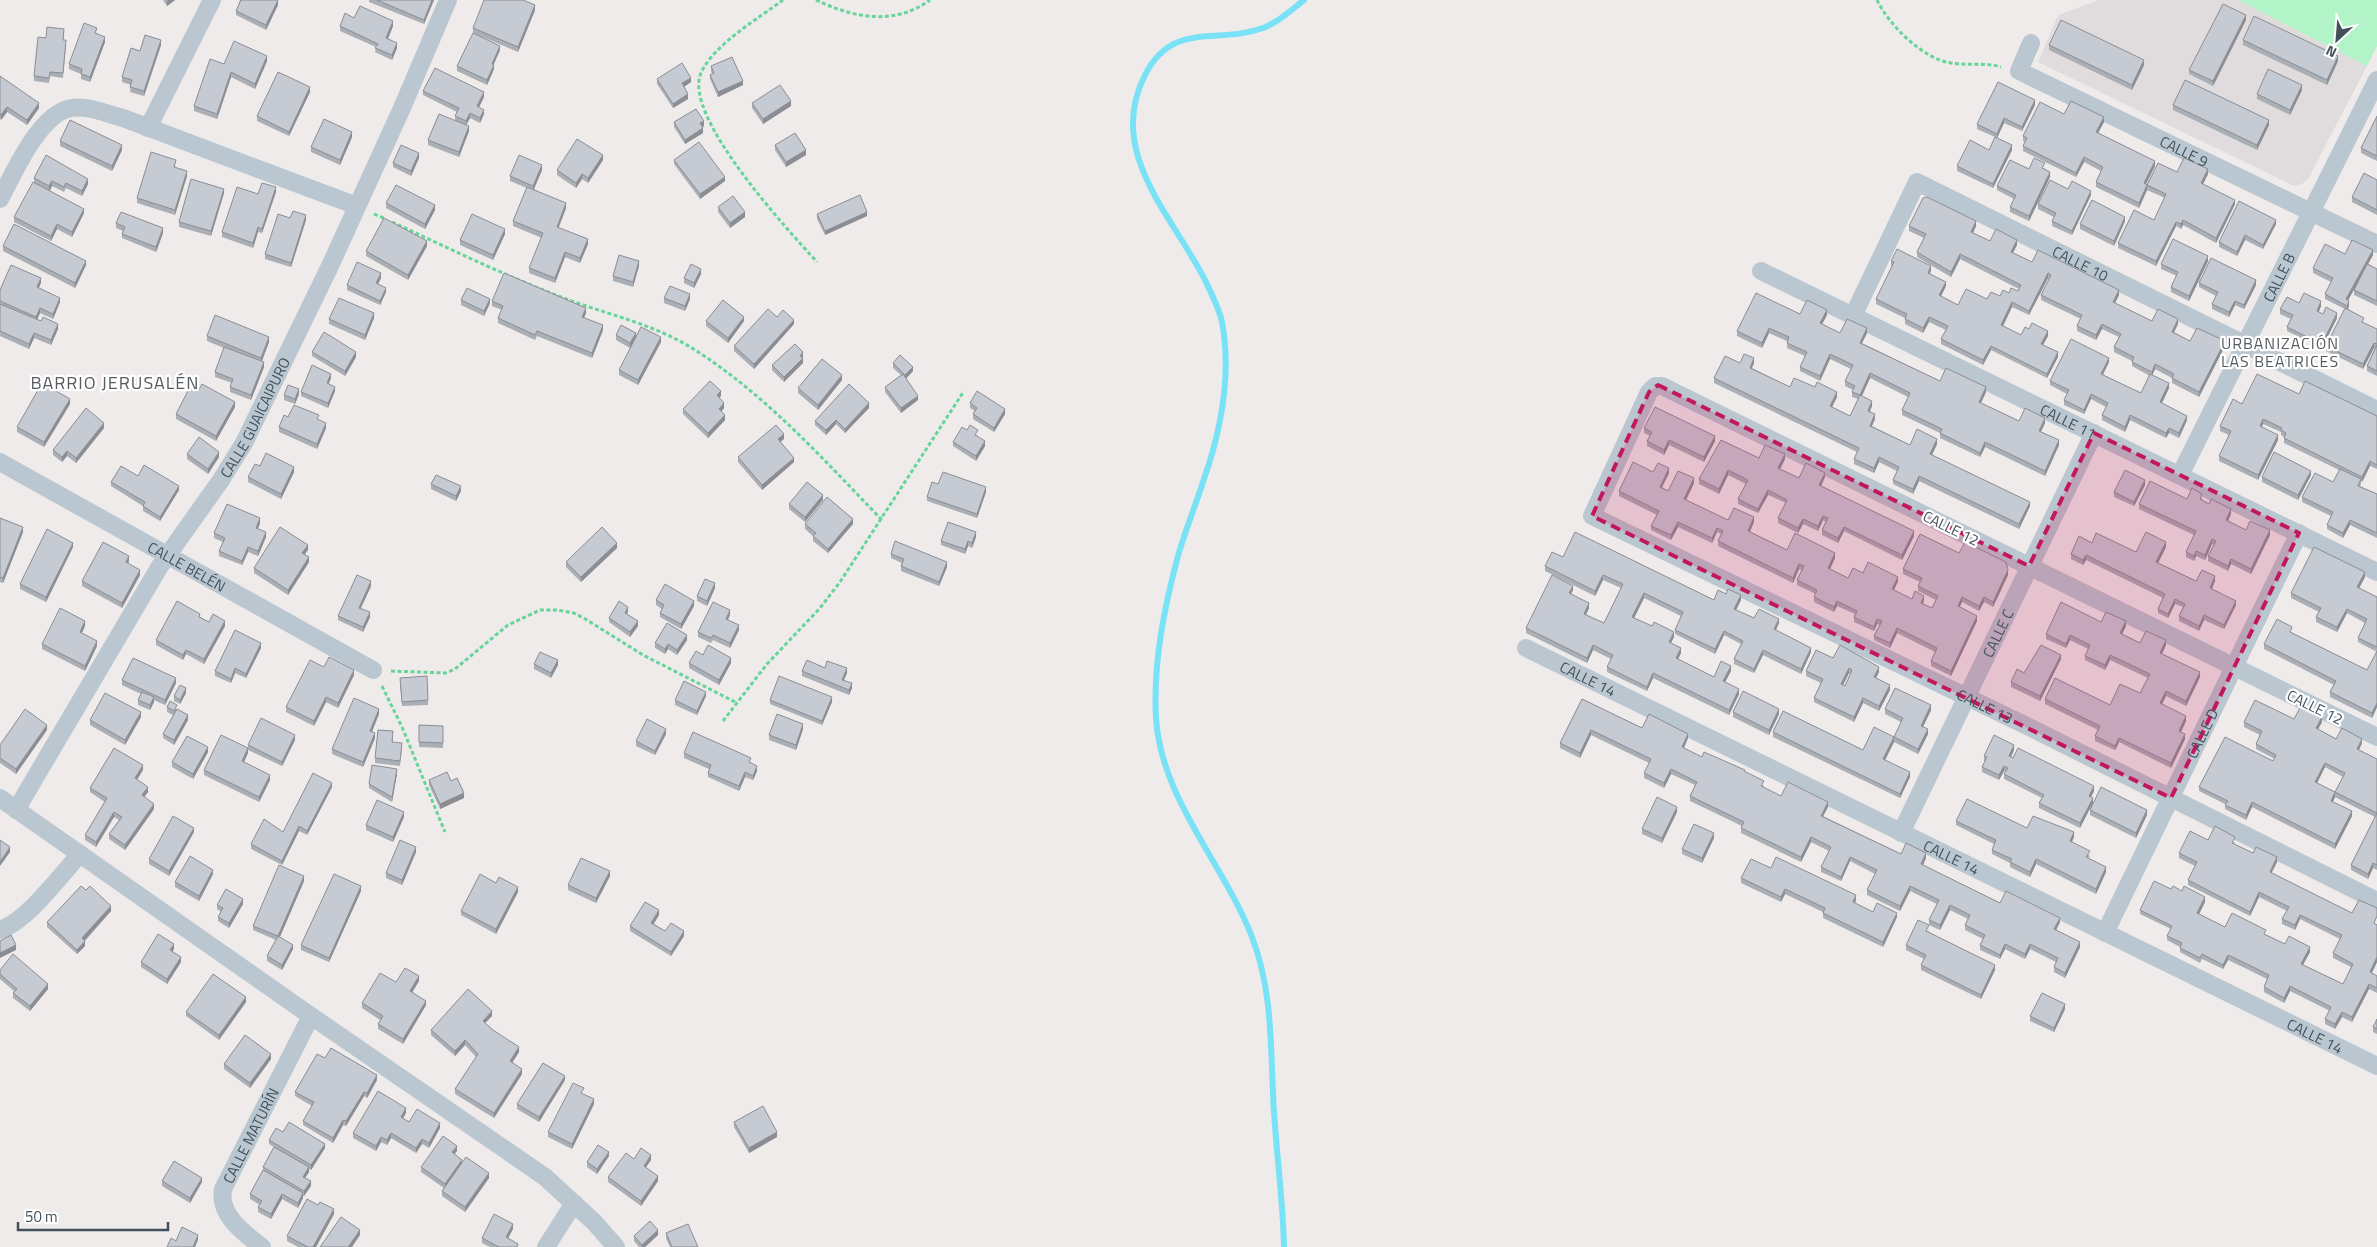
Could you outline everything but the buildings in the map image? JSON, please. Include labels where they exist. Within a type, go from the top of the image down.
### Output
[{"type":"street","points":[[148,128],[212,0]]},
{"type":"street","name":"CALLE GUAICAIPURO","points":[[16,810],[167,555],[221,480],[244,443],[275,382],[357,206],[448,0]]},
{"type":"street","points":[[2019,72],[2031,43]]},
{"type":"street","name":"CALLE 9","points":[[2019,72],[2312,211],[2377,244]]},
{"type":"street","name":"CALLE B","points":[[2180,474],[2377,80]]},
{"type":"street","points":[[0,199],[38,133],[49,120],[62,110],[73,107],[90,108],[148,128],[357,206]]},
{"type":"street","name":"CALLE 10","points":[[1853,316],[1917,182],[2377,410]]},
{"type":"street","name":"CALLE 11","points":[[1761,272],[2180,474],[2377,572]]},
{"type":"street","name":"CALLE 12","points":[[1592,516],[1649,392],[1655,386],[1662,386],[2377,737]]},
{"type":"street","name":"CALLE C","points":[[1901,832],[2094,433]]},
{"type":"street","name":"CALLE BELÉN","points":[[0,462],[373,670]]},
{"type":"street","name":"CALLE 13","points":[[1592,516],[1966,697],[2377,901]]},
{"type":"street","name":"CALLE D","points":[[2105,933],[2300,534]]},
{"type":"street","name":"CALLE 14","points":[[1526,648],[2377,1066]]},
{"type":"street","points":[[0,798],[545,1177],[574,1203],[616,1247]]},
{"type":"street","points":[[0,930],[21,918],[80,854]]},
{"type":"street","name":"CALLE MATURÍN","points":[[262,1247],[228,1215],[223,1206],[223,1189],[311,1016]]},
{"type":"street","points":[[546,1247],[574,1203]]},
{"type":"path","points":[[783,0],[709,60],[700,75],[699,97],[712,128],[730,156],[772,212],[817,262]]},
{"type":"path","points":[[816,0],[851,14],[887,18],[906,13],[930,0]]},
{"type":"path","points":[[1877,0],[1892,21],[1920,50],[1928,55],[1953,63],[1990,64],[2019,72]]},
{"type":"path","points":[[357,206],[560,297],[656,330],[694,349],[730,375],[796,431],[882,520]]},
{"type":"path","points":[[724,721],[767,664],[820,608],[840,582],[964,391]]},
{"type":"path","points":[[445,832],[402,727],[373,670],[446,673],[465,663],[493,637],[522,618],[540,610],[557,610],[581,617],[643,655],[737,702]]},
{"type":"highlighted area","points":[[1658,385],[2029,566],[2094,433],[2299,533],[2171,798],[1592,516],[1649,392]]},
{"type":"shaded area","points":[[2099,0],[2238,0],[2367,66],[2308,179],[2302,184],[2294,186],[2038,62],[2058,15]]},
{"type":"green space","points":[[2238,0],[2377,0],[2377,46],[2367,66]]},
{"type":"waterway","points":[[1284,1247],[1274,1112],[1270,1024],[1268,1002],[1259,958],[1240,910],[1181,804],[1160,748],[1156,718],[1156,677],[1164,616],[1178,556],[1209,463],[1220,423],[1225,383],[1225,342],[1219,312],[1206,282],[1148,183],[1138,158],[1133,131],[1135,104],[1145,75],[1156,58],[1169,47],[1183,40],[1197,37],[1246,33],[1263,28],[1280,19],[1304,0]]},
{"type":"district","name":"URBANIZACIÓN LAS BEATRICES","points":[[2280,352]]},
{"type":"district","name":"BARRIO JERUSALÉN","points":[[115,382]]}]
